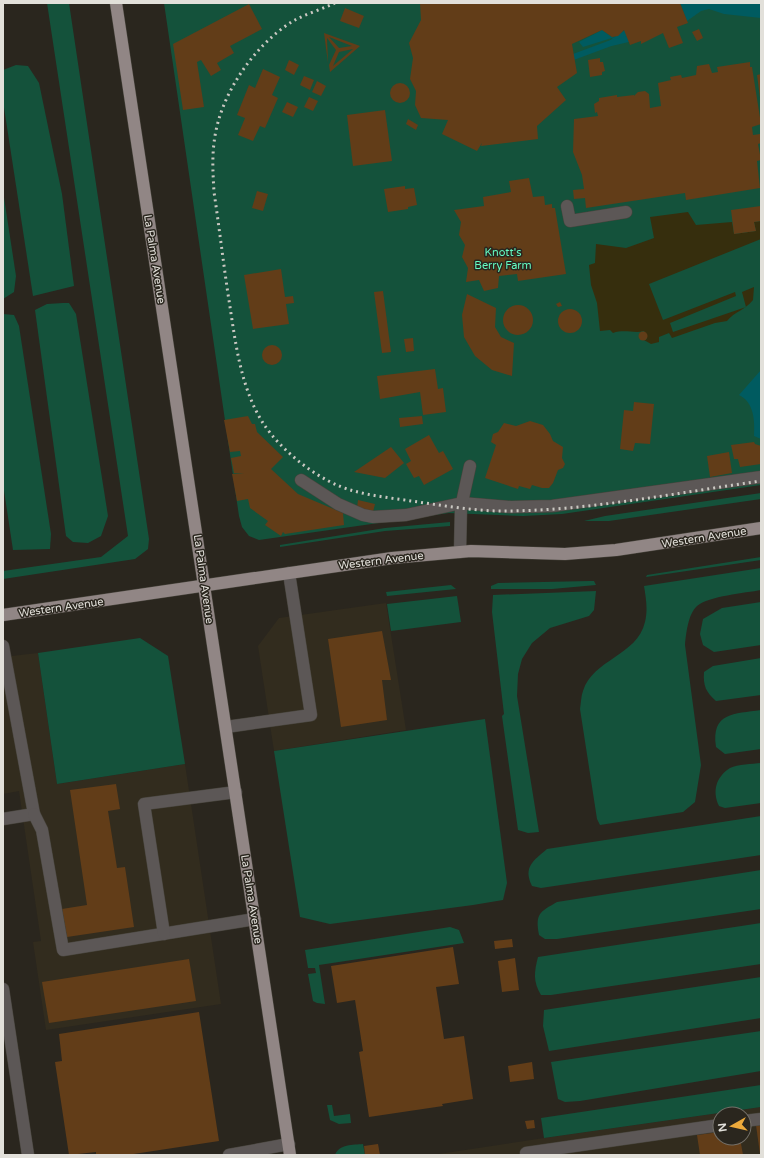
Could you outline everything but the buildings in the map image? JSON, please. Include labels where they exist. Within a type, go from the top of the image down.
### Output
[{"type":"main road","name":"La Palma Avenue","points":[[116,3],[289,1150]]},
{"type":"main road","name":"Western Avenue","points":[[3,615],[392,558],[460,552],[565,554],[616,550],[761,528]]},
{"type":"lane","points":[[567,206],[570,222],[626,212]]},
{"type":"lane","points":[[460,552],[462,503],[470,466]]},
{"type":"lane","points":[[301,480],[338,504],[363,516],[373,517],[406,515],[462,503],[511,508],[552,506],[761,477]]},
{"type":"lane","points":[[226,727],[311,715],[289,573]]},
{"type":"lane","points":[[3,646],[34,814],[42,830],[63,950],[255,919]]},
{"type":"lane","points":[[164,934],[144,804],[236,792]]},
{"type":"lane","points":[[3,819],[34,814]]},
{"type":"lane","points":[[3,989],[28,1155]]},
{"type":"lane","points":[[526,1155],[712,1126]]},
{"type":"lane","points":[[229,1155],[289,1150]]},
{"type":"shaded area","points":[[386,603],[406,730],[274,751],[258,646],[279,618]]},
{"type":"shaded area","points":[[38,653],[57,784],[185,764],[221,1004],[46,1030],[33,942],[41,941],[19,791],[3,794],[3,657]]},
{"type":"shaded area","points":[[761,1107],[761,1155],[432,1155],[712,1114],[712,1146],[752,1146],[752,1108]]},
{"type":"green space","points":[[47,3],[69,3],[149,539],[148,549],[135,559],[3,579],[3,571],[101,557],[128,536]]},
{"type":"green space","name":"Knott's Berry Farm","points":[[164,3],[761,3],[761,485],[562,514],[523,516],[449,513],[259,540],[249,536],[242,527],[239,516]]},
{"type":"green space","points":[[16,65],[28,66],[39,83],[62,194],[74,286],[33,296],[3,101],[3,70]]},
{"type":"green space","points":[[3,191],[16,276],[14,292],[3,299]]},
{"type":"green space","points":[[69,303],[76,314],[108,516],[101,536],[88,543],[73,542],[66,536],[35,310],[47,304]]},
{"type":"green space","points":[[3,314],[14,315],[19,326],[51,534],[50,549],[13,550],[3,484]]},
{"type":"green space","points":[[761,493],[761,499],[609,521],[584,521],[605,516]]},
{"type":"green space","points":[[450,522],[450,526],[385,531],[280,547],[280,545],[385,528]]},
{"type":"green space","points":[[761,557],[761,560],[646,577],[647,575]]},
{"type":"green space","points":[[761,568],[761,590],[718,597],[697,606],[691,614],[685,645],[701,765],[695,802],[683,812],[600,825],[597,819],[580,709],[582,695],[588,680],[605,664],[633,643],[640,633],[645,622],[646,613],[644,586]]},
{"type":"green space","points":[[594,581],[596,585],[552,589],[491,589],[491,586],[498,583]]},
{"type":"green space","points":[[451,585],[456,589],[387,596],[386,592]]},
{"type":"green space","points":[[596,591],[594,610],[589,616],[550,628],[532,643],[522,659],[518,674],[517,696],[539,832],[528,833],[518,830],[502,716],[504,714],[492,612],[493,595]]},
{"type":"green space","points":[[457,596],[461,622],[391,631],[387,604]]},
{"type":"green space","points":[[761,602],[761,645],[714,652],[703,645],[700,634],[703,619],[722,608]]},
{"type":"green space","points":[[140,638],[168,656],[185,764],[57,784],[38,653]]},
{"type":"green space","points":[[761,658],[761,695],[716,701],[710,695],[705,685],[704,672],[713,666]]},
{"type":"green space","points":[[761,710],[761,749],[725,754],[716,747],[715,736],[717,727],[721,721],[734,714]]},
{"type":"green space","points":[[485,719],[507,883],[503,900],[330,924],[300,917],[274,751]]},
{"type":"green space","points":[[761,763],[761,803],[725,808],[719,806],[716,790],[721,776],[730,768],[745,764]]},
{"type":"green space","points":[[761,816],[761,855],[541,888],[532,886],[529,879],[529,869],[531,865],[537,857],[547,849]]},
{"type":"green space","points":[[761,870],[761,909],[557,939],[545,939],[539,935],[538,918],[540,914],[546,908],[557,902]]},
{"type":"green space","points":[[761,923],[761,964],[551,995],[541,995],[535,981],[538,957]]},
{"type":"green space","points":[[450,927],[459,930],[464,943],[319,965],[325,1004],[313,1001],[308,974],[316,973],[315,968],[308,968],[305,950]]},
{"type":"green space","points":[[761,977],[761,1018],[549,1051],[543,1026],[544,1010]]},
{"type":"green space","points":[[761,1031],[761,1071],[580,1101],[565,1102],[558,1099],[551,1062]]},
{"type":"green space","points":[[761,1085],[761,1107],[752,1108],[752,1106],[712,1106],[712,1114],[544,1138],[541,1118]]},
{"type":"green space","points":[[327,1105],[332,1105],[334,1116],[350,1114],[351,1123],[339,1124],[330,1120]]},
{"type":"green space","points":[[363,1144],[365,1155],[335,1155],[337,1151],[343,1147]]},
{"type":"sand","points":[[688,212],[696,225],[732,222],[734,234],[756,231],[754,222],[761,221],[761,239],[649,284],[663,320],[735,292],[736,296],[670,323],[673,332],[745,307],[727,321],[715,323],[672,338],[669,333],[659,337],[659,342],[651,344],[644,340],[647,339],[644,331],[622,331],[613,333],[610,330],[600,331],[597,303],[591,285],[589,265],[595,263],[596,244],[626,248],[654,238],[650,217]]},
{"type":"sand","points":[[754,287],[753,300],[746,307],[742,292]]},
{"type":"water","points":[[680,3],[761,3],[761,18],[724,14],[709,9],[701,11],[687,21]]},
{"type":"water","points":[[602,30],[612,37],[618,36],[583,47],[579,42]]},
{"type":"water","points":[[761,370],[761,439],[754,436],[754,418],[751,407],[744,398],[739,395]]},
{"type":"waterway","points":[[614,41],[626,33]]},
{"type":"waterway","points":[[568,59],[611,43],[628,39]]},
{"type":"railway","points":[[335,3],[293,21],[278,31],[264,44],[240,74],[231,90],[217,125],[214,143],[214,192],[239,360],[248,393],[263,423],[271,434],[291,455],[315,473],[341,487],[375,496],[479,510],[535,510],[600,505],[761,481]]}]
